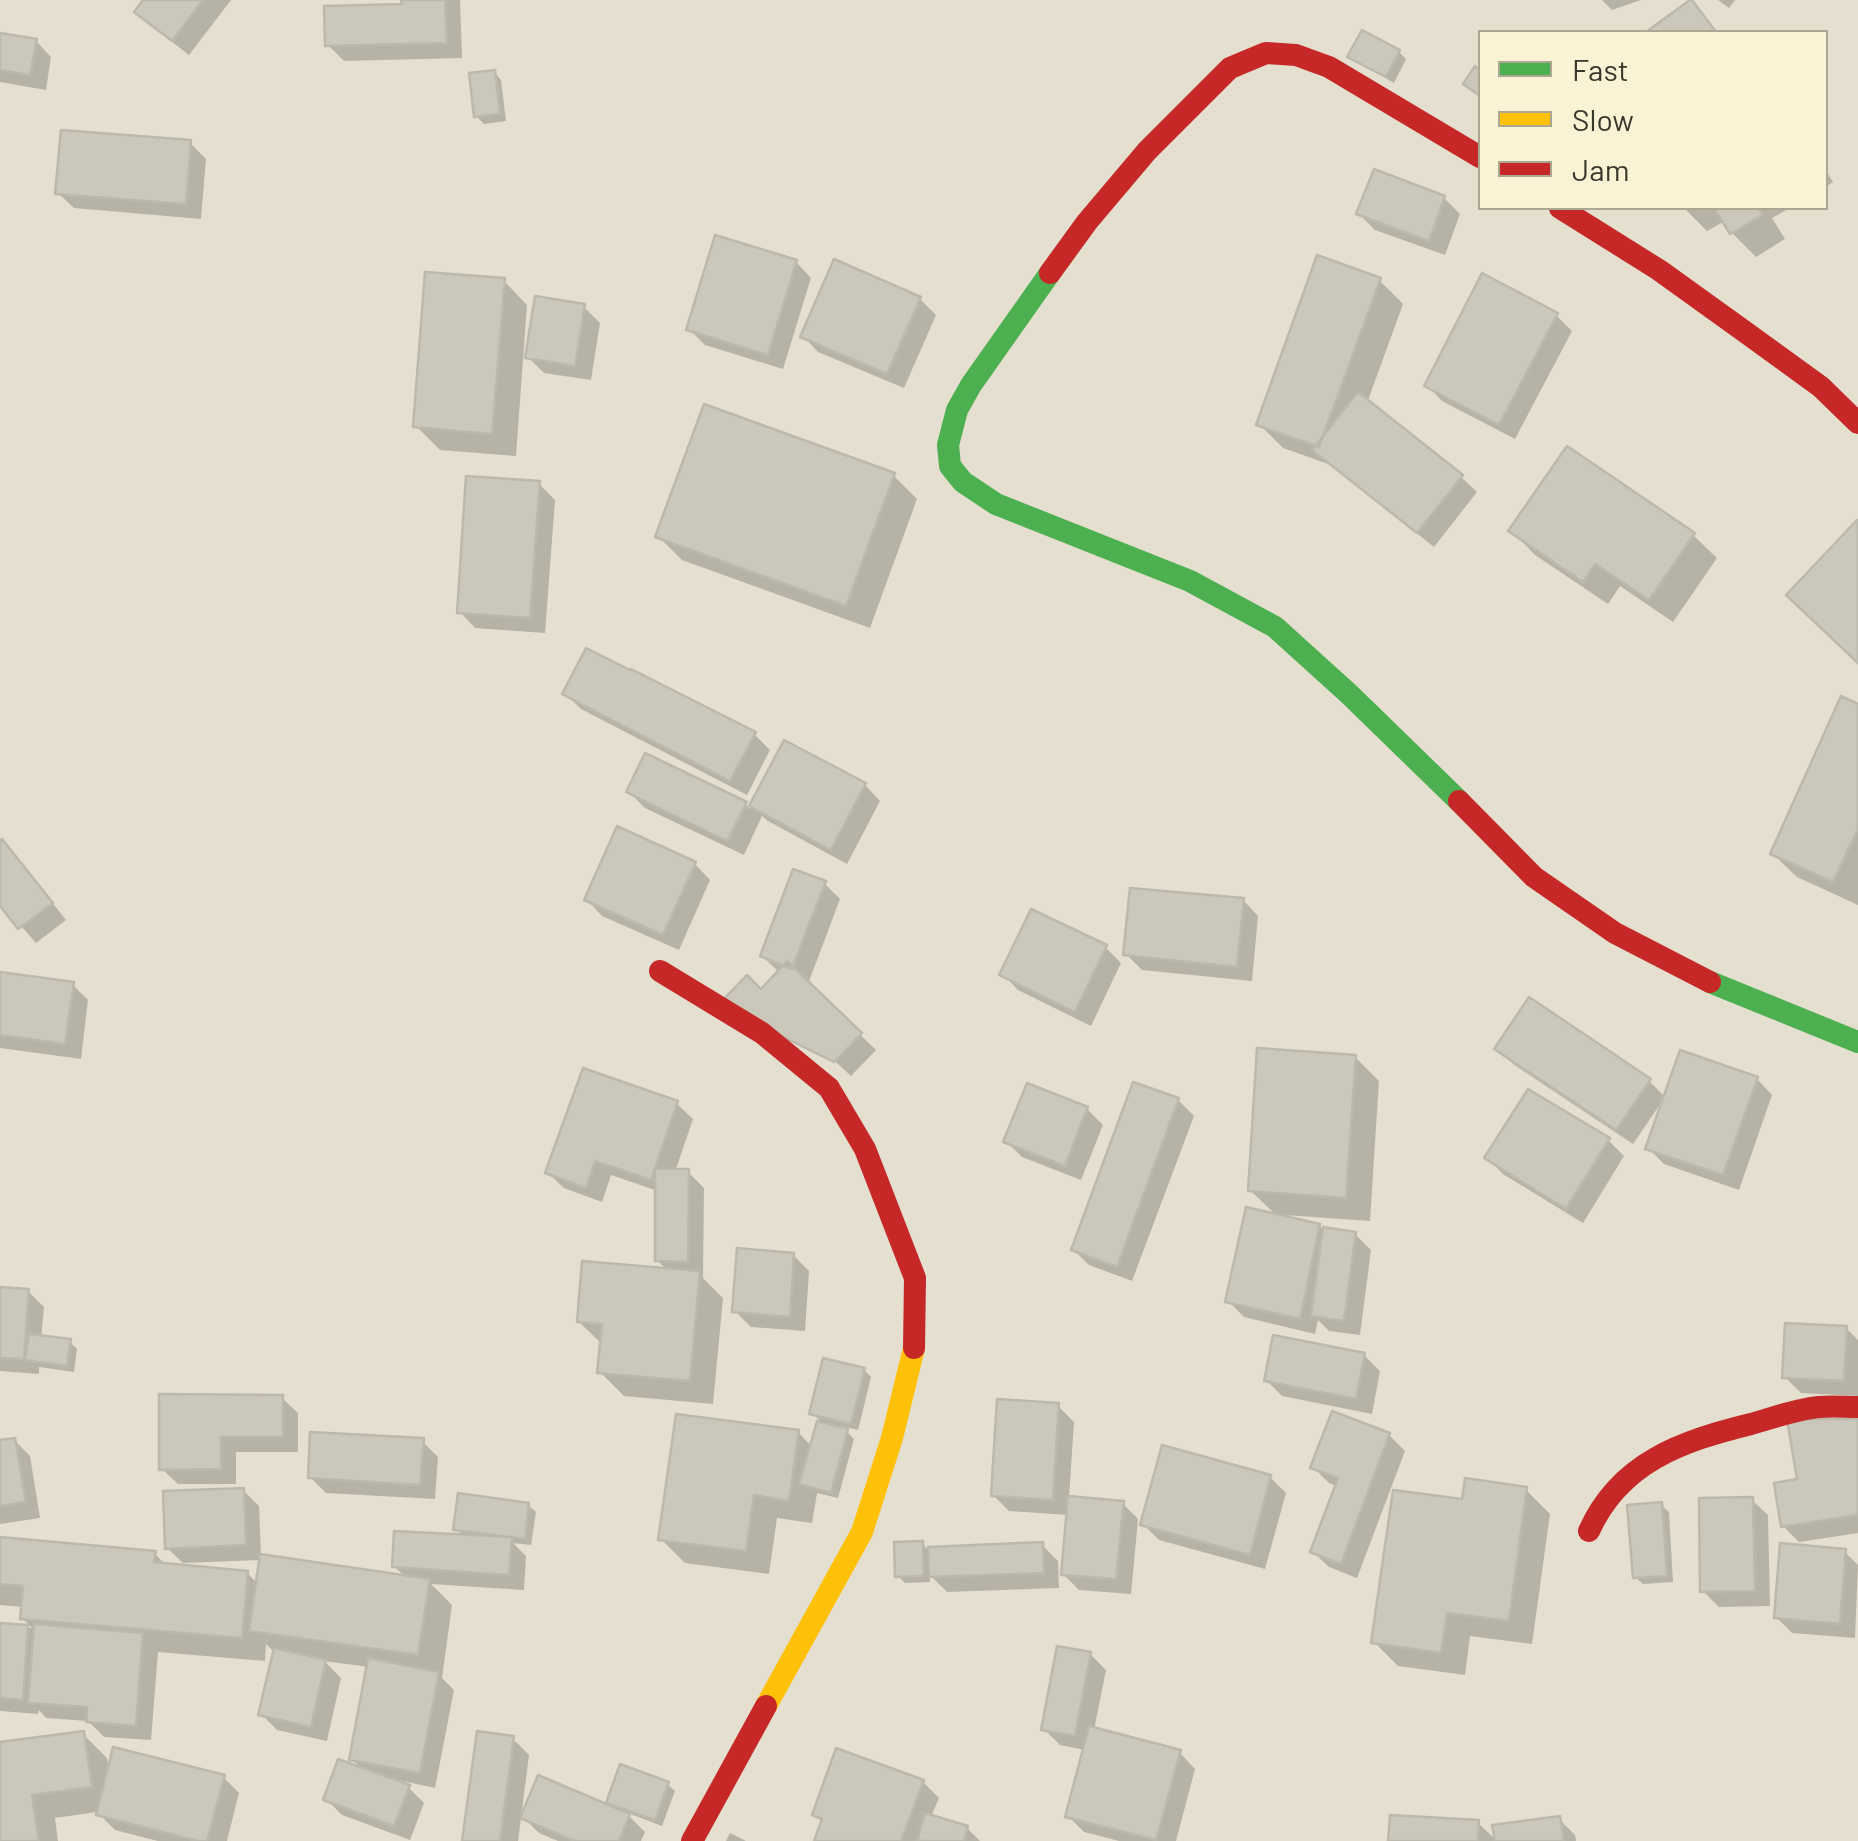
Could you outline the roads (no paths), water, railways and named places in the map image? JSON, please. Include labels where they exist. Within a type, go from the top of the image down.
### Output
[{"type":"street","points":[[1478,157],[1313,61],[1266,53],[1230,68],[1147,151],[1087,222],[970,385],[957,410],[948,445],[950,466],[963,482],[996,504],[1190,581],[1275,627],[1426,767],[1534,877],[1616,933],[1709,982],[1858,1042]]},
{"type":"street","points":[[1563,210],[1659,270],[1792,366],[1821,387],[1858,423]]},
{"type":"street","points":[[660,971],[762,1032],[829,1088],[865,1149],[915,1278],[914,1347],[892,1438],[862,1532],[692,1841]]},
{"type":"street","points":[[1589,1532],[1600,1507],[1637,1469],[1657,1456],[1709,1434],[1818,1407],[1858,1407]]}]
